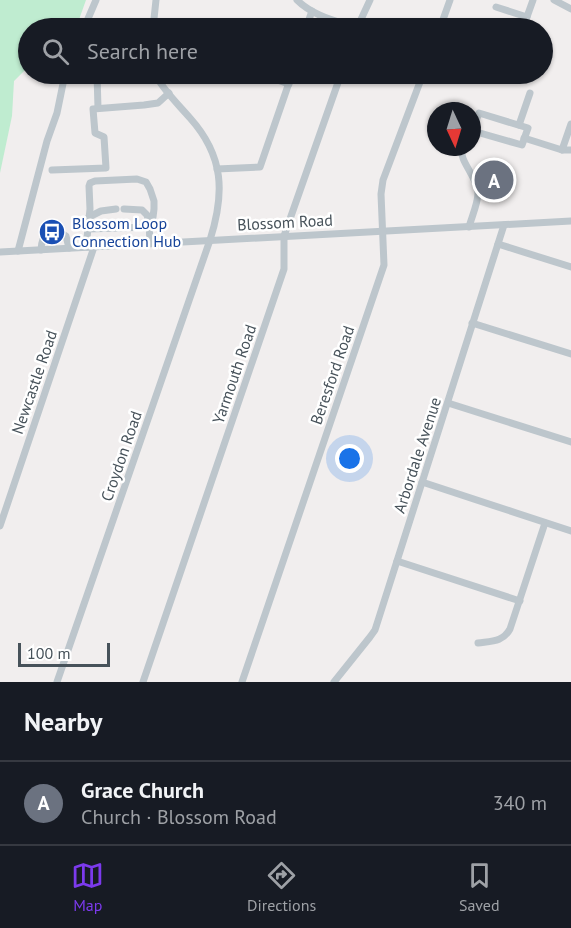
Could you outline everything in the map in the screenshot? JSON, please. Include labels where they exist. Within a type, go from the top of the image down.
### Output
[{"type":"street","points":[[88,18],[96,0]]},
{"type":"street","points":[[154,18],[156,0]]},
{"type":"street","points":[[297,0],[308,10],[331,18]]},
{"type":"street","points":[[362,18],[370,0]]},
{"type":"street","points":[[444,18],[450,0]]},
{"type":"street","points":[[496,7],[527,17],[533,0]]},
{"type":"street","points":[[555,0],[571,9]]},
{"type":"street","points":[[310,18],[312,11]]},
{"type":"street","points":[[18,251],[63,84]]},
{"type":"street","points":[[97,84],[98,108]]},
{"type":"street","name":"Croydon Road","points":[[57,682],[216,220],[219,202],[217,169],[212,149],[200,130],[161,84]]},
{"type":"street","points":[[217,169],[260,167],[289,84]]},
{"type":"street","name":"Yarmouth Road","points":[[143,682],[284,269],[284,236],[337,84]]},
{"type":"street","name":"Beresford Road","points":[[242,682],[384,265],[381,194],[383,180],[419,84]]},
{"type":"street","points":[[52,170],[106,168],[104,137],[95,133],[93,109],[158,103],[169,93]]},
{"type":"street","points":[[519,125],[530,93]]},
{"type":"street","points":[[481,114],[528,128],[522,145],[481,133]]},
{"type":"street","points":[[562,150],[571,124]]},
{"type":"street","points":[[524,138],[562,150],[571,150]]},
{"type":"street","points":[[462,156],[473,176],[478,194],[469,226]]},
{"type":"street","name":"Newcastle Road","points":[[0,526],[91,247],[88,230],[90,183],[137,179],[146,182],[154,201],[153,217],[149,224]]},
{"type":"street","points":[[89,217],[101,211],[142,210],[147,215],[150,243]]},
{"type":"street","name":"Blossom Road","points":[[0,252],[571,221]]},
{"type":"street","points":[[88,230],[149,224]]},
{"type":"street","name":"Arbordale Avenue","points":[[334,682],[373,634],[504,225]]},
{"type":"street","points":[[41,250],[43,238],[46,233],[52,231],[66,236],[69,248]]},
{"type":"street","points":[[498,244],[571,267]]},
{"type":"street","points":[[472,323],[571,354]]},
{"type":"street","points":[[448,403],[571,442]]},
{"type":"street","points":[[422,482],[571,531]]},
{"type":"street","points":[[478,643],[499,640],[510,629],[545,523]]},
{"type":"street","points":[[397,561],[520,601]]},
{"type":"green space","points":[[0,0],[86,0],[80,18],[18,18],[18,77],[14,81],[12,116],[0,173]]},
{"type":"place","name":"Grace Church","points":[[494,180]]},
{"type":"place","name":"Blossom Loop Connection Hub","points":[[52,232]]}]
